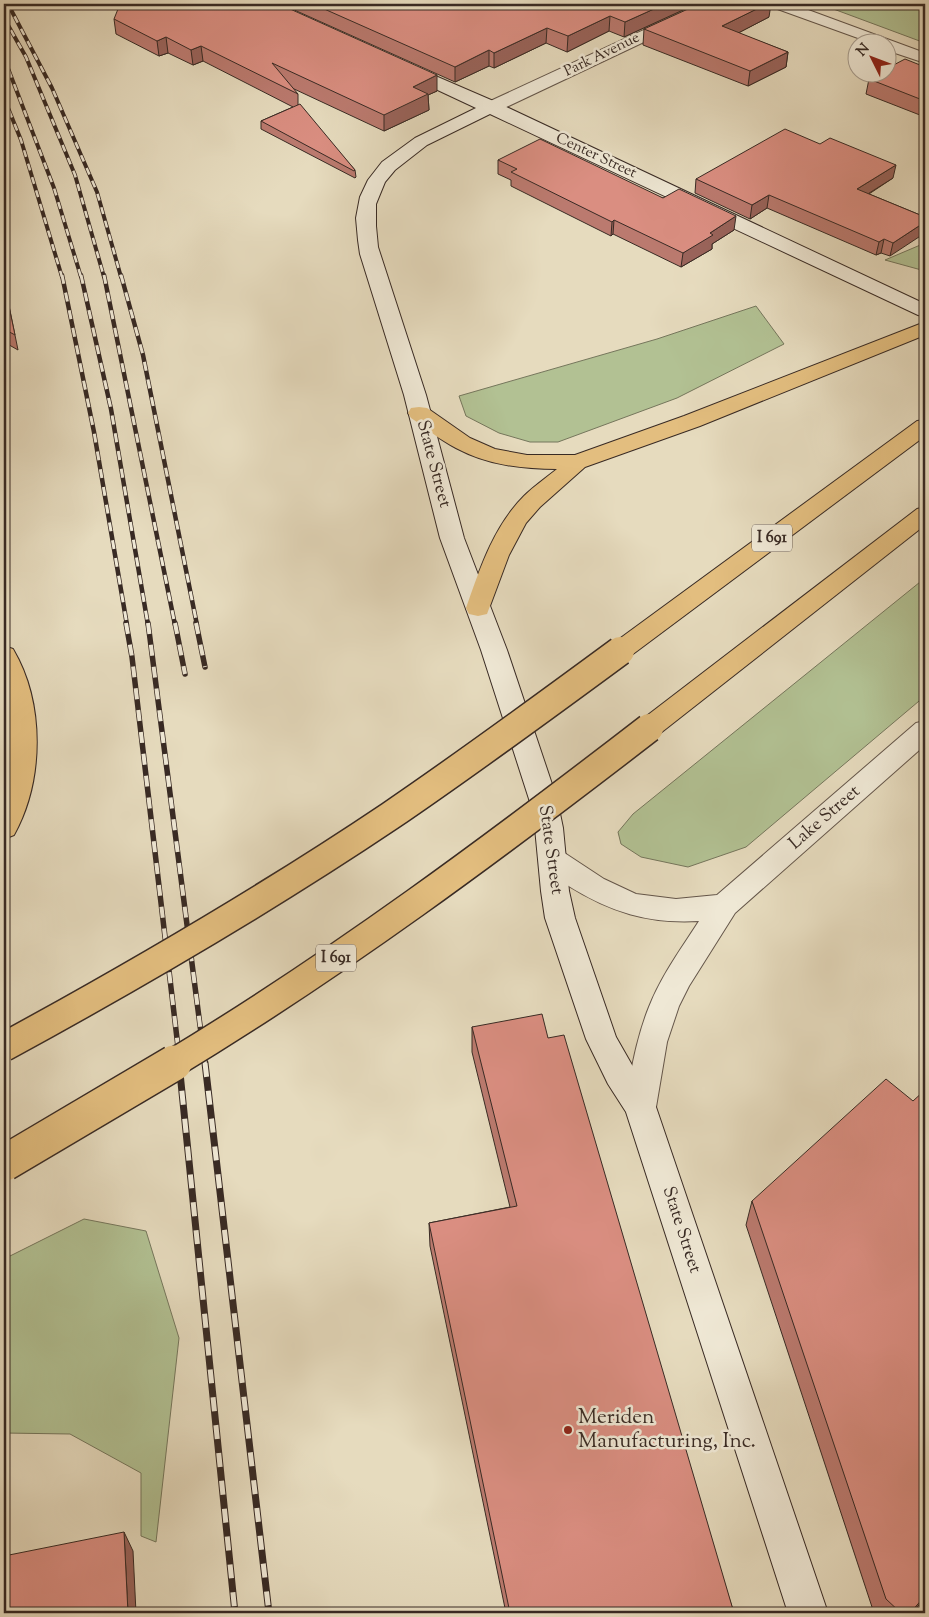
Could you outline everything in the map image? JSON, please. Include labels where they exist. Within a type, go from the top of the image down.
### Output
[{"type":"highway","points":[[419,413],[462,443],[488,455],[527,462],[577,462],[692,421],[925,328]]},
{"type":"highway","name":"I 691","points":[[4,1047],[189,942],[318,863],[458,769],[925,426]]},
{"type":"highway","points":[[478,608],[498,554],[517,519],[537,496],[577,462]]},
{"type":"highway","name":"I 691","points":[[4,1163],[136,1086],[290,989],[413,905],[515,832],[925,514]]},
{"type":"highway","points":[[4,655],[20,699],[24,738],[19,781],[4,828]]},
{"type":"street","name":"Park Avenue","points":[[492,107],[712,4]]},
{"type":"street","points":[[778,4],[855,32]]},
{"type":"street","points":[[896,47],[925,58]]},
{"type":"street","name":"Center Street","points":[[385,59],[492,107],[925,311]]},
{"type":"street","name":"State Street","points":[[492,107],[411,148],[382,174],[368,198],[366,223],[370,254],[419,413],[452,538],[494,650],[543,799],[549,828],[560,918],[585,995],[610,1057],[640,1107],[808,1613]]},
{"type":"street","name":"Lake Street","points":[[640,1107],[652,1042],[664,1006],[678,978],[725,905],[925,730]]},
{"type":"street","points":[[553,860],[600,891],[622,902],[642,908],[688,911],[725,905]]},
{"type":"green space","points":[[820,4],[925,4],[925,43]]},
{"type":"green space","points":[[925,243],[925,271],[885,260]]},
{"type":"green space","points":[[756,306],[784,344],[677,398],[558,442],[530,442],[499,433],[466,416],[459,396],[657,339]]},
{"type":"green space","points":[[925,578],[925,696],[746,847],[688,867],[641,857],[621,844],[618,832],[633,814]]},
{"type":"green space","points":[[84,1219],[146,1231],[179,1338],[156,1542],[141,1536],[141,1473],[70,1434],[4,1433],[4,1259]]},
{"type":"building","points":[[120,4],[279,4],[437,75],[413,87],[428,94],[384,115],[272,63],[298,94],[201,46],[191,50],[166,37],[157,41],[114,19]]},
{"type":"building","points":[[313,4],[440,4],[448,7],[456,4],[665,4],[625,22],[610,16],[568,36],[547,28],[494,53],[489,50],[455,67]]},
{"type":"building","points":[[699,4],[767,4],[722,26],[788,52],[750,71],[644,29]]},
{"type":"building","points":[[905,59],[925,67],[925,101],[877,82],[896,82],[896,64]]},
{"type":"building","points":[[300,104],[355,170],[354,171],[261,121]]},
{"type":"building","points":[[785,129],[820,144],[830,138],[896,165],[857,189],[925,217],[925,222],[893,243],[884,239],[879,242],[769,195],[752,205],[696,179]]},
{"type":"building","points":[[540,139],[663,198],[679,189],[736,216],[710,233],[713,235],[683,253],[614,220],[612,222],[511,172],[517,169],[498,160]]},
{"type":"building","points":[[4,283],[15,335],[4,329]]},
{"type":"building","name":"Meriden Manufacturing, Inc.","points":[[542,1014],[548,1038],[564,1035],[734,1613],[510,1613],[429,1223],[517,1206],[472,1027]]},
{"type":"building","points":[[886,1079],[913,1101],[925,1090],[925,1596],[910,1613],[901,1613],[886,1599],[752,1201]]},
{"type":"building","points":[[124,1532],[128,1613],[9,1613],[9,1555]]},
{"type":"railway","points":[[8,4],[52,88],[97,192],[121,277]]},
{"type":"railway","points":[[4,18],[26,57],[75,175],[104,277]]},
{"type":"railway","points":[[4,58],[54,188],[81,277]]},
{"type":"railway","points":[[4,98],[21,140],[62,277]]},
{"type":"railway","points":[[62,275],[94,432],[127,625]]},
{"type":"railway","points":[[81,275],[111,409],[148,625]]},
{"type":"railway","points":[[104,275],[175,625]]},
{"type":"railway","points":[[121,275],[143,355],[197,625]]},
{"type":"railway","points":[[126,623],[132,657],[180,1064]]},
{"type":"railway","points":[[148,623],[205,1064]]},
{"type":"railway","points":[[175,623],[185,674]]},
{"type":"railway","points":[[196,623],[205,667]]},
{"type":"railway","points":[[179,1063],[235,1613]]},
{"type":"railway","points":[[205,1063],[269,1613]]},
{"type":"place","name":"Meriden Manufacturing, Inc.","points":[[568,1430]]}]
